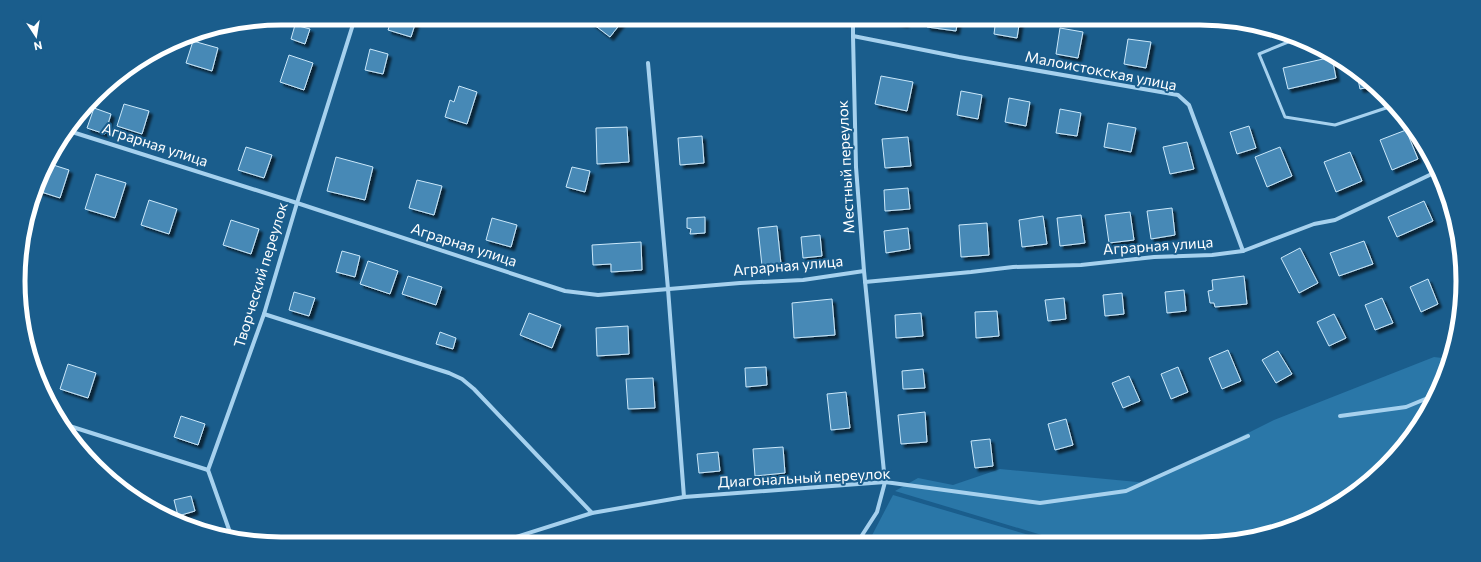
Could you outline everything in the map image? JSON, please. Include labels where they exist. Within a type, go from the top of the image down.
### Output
[{"type":"street","name":"Творческий переулок","points":[[208,470],[264,314],[353,25]]},
{"type":"street","name":"Местный переулок","points":[[853,25],[856,167],[865,282],[885,482]]},
{"type":"street","name":"Малоистокская улица","points":[[852,36],[959,57],[1178,95],[1189,105],[1243,251]]},
{"type":"street","points":[[648,63],[668,289],[684,498]]},
{"type":"street","name":"Аграрная улица","points":[[73,132],[297,203],[565,291],[598,295],[803,280],[864,271]]},
{"type":"street","name":"Аграрная улица","points":[[865,282],[1013,267],[1081,265],[1154,257],[1212,255],[1243,251],[1314,224],[1335,220],[1433,174]]},
{"type":"street","points":[[264,314],[449,373],[462,379],[474,389],[592,513]]},
{"type":"street","points":[[1340,416],[1406,407],[1428,398]]},
{"type":"street","points":[[70,426],[208,470],[230,532]]},
{"type":"street","name":"Диагональный переулок","points":[[518,537],[592,513],[684,498],[885,482],[1040,503],[1126,491],[1248,436]]},
{"type":"street","points":[[861,537],[877,512],[885,482]]},
{"type":"lane","points":[[1290,41],[1259,54],[1286,117],[1335,125],[1388,107]]},
{"type":"shaded area","points":[[1434,357],[1444,358],[1437,379],[1430,394],[1413,423],[1392,450],[1369,473],[1342,494],[1313,511],[1298,518],[1250,532],[1233,535],[1200,537],[1048,537],[895,491],[918,478],[953,485],[1000,469],[1148,483],[1274,420]]},
{"type":"shaded area","points":[[893,495],[1036,537],[871,537]]},
{"type":"building","points":[[295,25],[310,29],[305,44],[291,39]]},
{"type":"building","points":[[390,25],[415,25],[411,37],[388,30]]},
{"type":"building","points":[[594,25],[619,25],[610,37]]},
{"type":"building","points":[[927,25],[957,25],[956,31],[927,27]]},
{"type":"building","points":[[995,25],[1019,25],[1017,38],[994,34]]},
{"type":"building","points":[[1060,28],[1083,32],[1078,58],[1056,54]]},
{"type":"building","points":[[1128,39],[1151,42],[1146,68],[1124,64]]},
{"type":"building","points":[[193,41],[218,48],[212,71],[186,63]]},
{"type":"building","points":[[370,49],[388,54],[383,74],[365,70]]},
{"type":"building","points":[[289,55],[313,63],[304,90],[280,82]]},
{"type":"building","points":[[1327,58],[1333,62],[1336,78],[1288,89],[1283,68]]},
{"type":"building","points":[[881,76],[913,82],[907,111],[875,104]]},
{"type":"building","points":[[1358,80],[1367,87],[1360,89]]},
{"type":"building","points":[[459,86],[477,92],[467,124],[445,117],[450,100],[454,102]]},
{"type":"building","points":[[961,91],[982,95],[978,119],[957,115]]},
{"type":"building","points":[[1009,98],[1030,102],[1026,126],[1005,122]]},
{"type":"building","points":[[124,104],[149,111],[142,134],[117,126]]},
{"type":"building","points":[[94,108],[111,114],[105,134],[87,128]]},
{"type":"building","points":[[1060,109],[1081,113],[1077,136],[1056,133]]},
{"type":"building","points":[[1108,123],[1136,128],[1131,152],[1104,147]]},
{"type":"building","points":[[1249,126],[1256,148],[1237,154],[1230,132]]},
{"type":"building","points":[[627,127],[629,162],[597,164],[596,128]]},
{"type":"building","points":[[1406,130],[1418,159],[1392,170],[1380,140]]},
{"type":"building","points":[[702,136],[704,163],[680,165],[678,138]]},
{"type":"building","points":[[908,137],[911,166],[885,168],[882,139]]},
{"type":"building","points":[[1187,142],[1194,169],[1170,174],[1163,147]]},
{"type":"building","points":[[246,147],[272,155],[264,178],[238,170]]},
{"type":"building","points":[[1280,147],[1292,176],[1267,187],[1255,157]]},
{"type":"building","points":[[1350,152],[1362,181],[1336,192],[1324,162]]},
{"type":"building","points":[[336,157],[373,167],[365,200],[327,191]]},
{"type":"building","points":[[53,165],[69,170],[60,198],[41,192]]},
{"type":"building","points":[[572,167],[590,171],[585,192],[566,187]]},
{"type":"building","points":[[96,174],[126,183],[115,218],[85,209]]},
{"type":"building","points":[[417,180],[442,186],[434,215],[409,208]]},
{"type":"building","points":[[908,188],[910,209],[885,211],[884,190]]},
{"type":"building","points":[[149,200],[177,209],[169,234],[141,225]]},
{"type":"building","points":[[1424,201],[1433,221],[1397,237],[1388,217]]},
{"type":"building","points":[[1172,208],[1175,235],[1151,239],[1147,211]]},
{"type":"building","points":[[1130,212],[1134,240],[1109,243],[1105,215]]},
{"type":"building","points":[[1081,215],[1085,243],[1060,246],[1057,218]]},
{"type":"building","points":[[1043,216],[1047,244],[1022,247],[1019,220]]},
{"type":"building","points":[[705,217],[705,233],[690,234],[691,229],[687,228],[687,218]]},
{"type":"building","points":[[492,218],[517,225],[511,247],[486,240]]},
{"type":"building","points":[[231,220],[259,229],[251,254],[223,245]]},
{"type":"building","points":[[987,223],[989,255],[961,257],[959,225]]},
{"type":"building","points":[[777,226],[781,264],[762,266],[758,228]]},
{"type":"building","points":[[908,228],[910,249],[886,253],[884,231]]},
{"type":"building","points":[[820,235],[822,256],[803,258],[801,237]]},
{"type":"building","points":[[1364,241],[1373,264],[1339,276],[1330,253]]},
{"type":"building","points":[[641,242],[642,270],[611,272],[611,264],[593,265],[592,245]]},
{"type":"building","points":[[1300,248],[1318,283],[1299,293],[1281,258]]},
{"type":"building","points":[[342,251],[360,256],[355,277],[336,272]]},
{"type":"building","points":[[368,261],[398,271],[390,294],[360,284]]},
{"type":"building","points":[[408,276],[442,287],[436,305],[402,294]]},
{"type":"building","points":[[1244,276],[1247,304],[1215,307],[1214,303],[1210,303],[1208,291],[1213,290],[1212,280]]},
{"type":"building","points":[[1428,279],[1438,304],[1421,312],[1410,287]]},
{"type":"building","points":[[1184,290],[1186,311],[1167,313],[1165,292]]},
{"type":"building","points":[[294,292],[315,298],[309,316],[289,310]]},
{"type":"building","points":[[1122,293],[1124,314],[1105,316],[1103,295]]},
{"type":"building","points":[[1064,298],[1066,319],[1048,321],[1045,300]]},
{"type":"building","points":[[1382,298],[1393,323],[1375,330],[1365,305]]},
{"type":"building","points":[[832,299],[835,335],[794,338],[792,303]]},
{"type":"building","points":[[997,311],[999,336],[976,338],[975,312]]},
{"type":"building","points":[[529,313],[561,325],[552,348],[520,335]]},
{"type":"building","points":[[921,313],[923,336],[896,338],[895,315]]},
{"type":"building","points":[[1334,314],[1346,338],[1329,346],[1317,322]]},
{"type":"building","points":[[628,326],[629,354],[597,356],[596,328]]},
{"type":"building","points":[[440,332],[456,338],[453,349],[436,344]]},
{"type":"building","points":[[1228,350],[1241,381],[1222,389],[1209,358]]},
{"type":"building","points":[[1278,351],[1292,374],[1276,383],[1262,360]]},
{"type":"building","points":[[68,364],[96,373],[88,398],[60,389]]},
{"type":"building","points":[[766,367],[767,385],[746,387],[745,368]]},
{"type":"building","points":[[1178,367],[1188,392],[1171,399],[1161,374]]},
{"type":"building","points":[[923,369],[925,388],[903,389],[902,371]]},
{"type":"building","points":[[1129,376],[1140,401],[1123,408],[1112,383]]},
{"type":"building","points":[[653,378],[655,408],[628,409],[626,379]]},
{"type":"building","points":[[846,392],[850,428],[831,430],[827,394]]},
{"type":"building","points":[[925,412],[927,442],[901,444],[898,415]]},
{"type":"building","points":[[181,416],[205,424],[198,445],[174,437]]},
{"type":"building","points":[[1066,419],[1073,445],[1055,450],[1048,424]]},
{"type":"building","points":[[990,439],[993,466],[975,468],[971,441]]},
{"type":"building","points":[[783,447],[785,473],[755,476],[753,449]]},
{"type":"building","points":[[718,452],[720,471],[699,473],[697,454]]},
{"type":"building","points":[[191,496],[195,511],[178,516],[174,500]]}]
